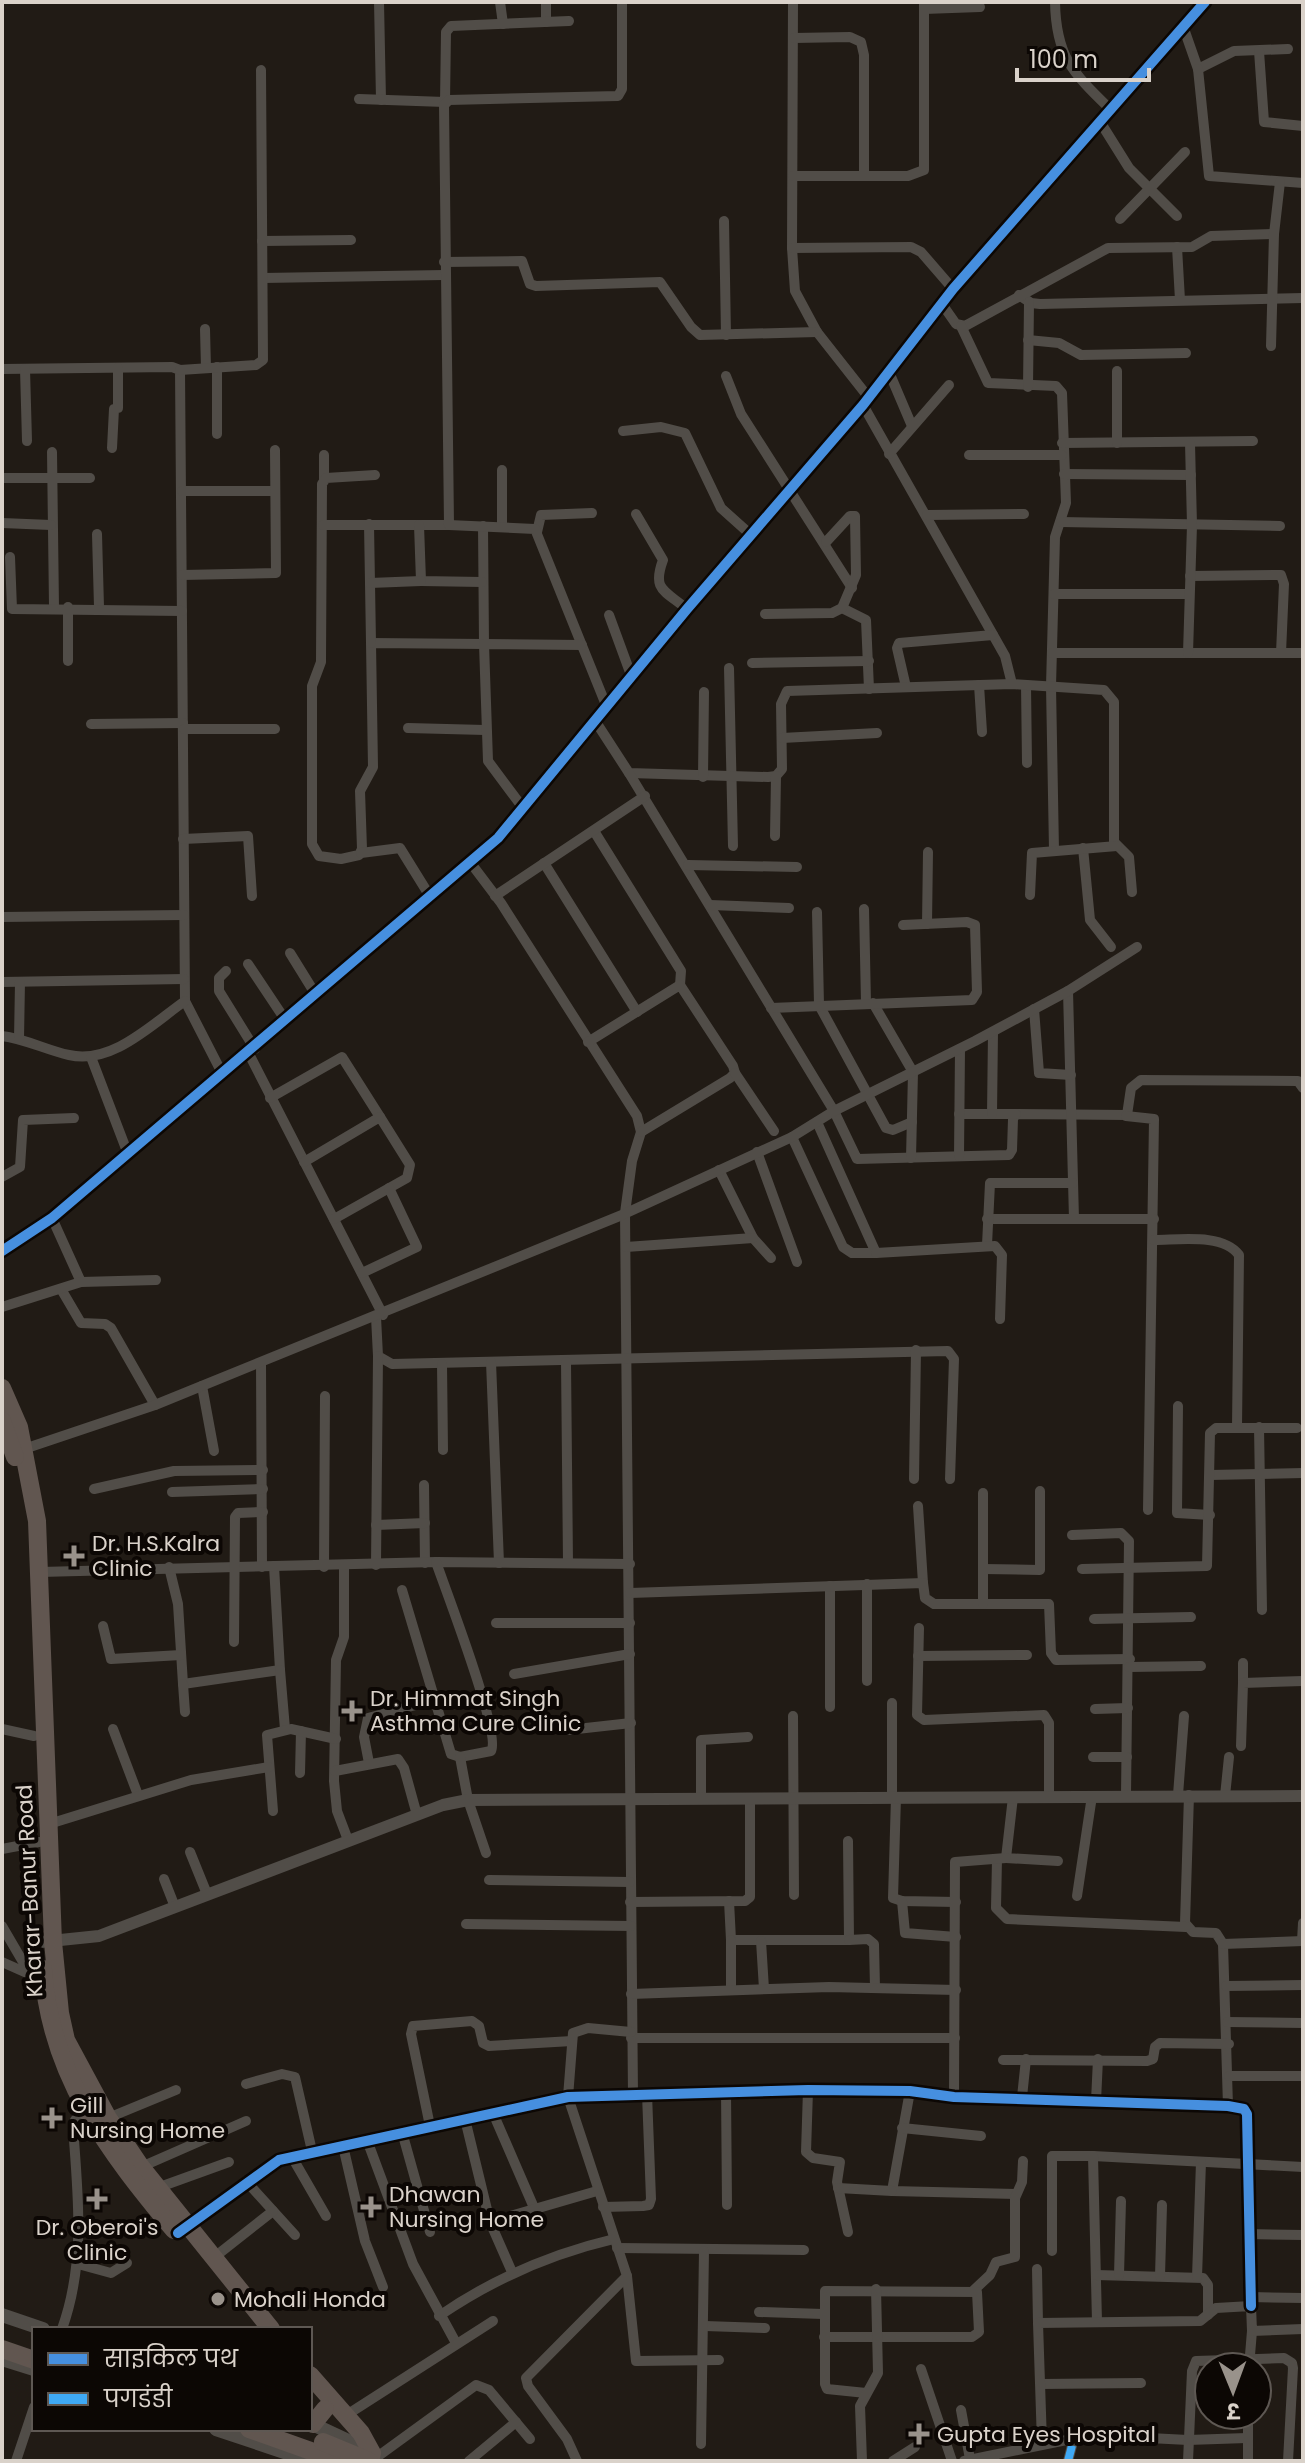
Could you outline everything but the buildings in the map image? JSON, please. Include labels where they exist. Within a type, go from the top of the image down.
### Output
[{"type":"highway","name":"Kharar-Banur Road","points":[[2,1388],[14,1454],[37,1521],[49,1824],[47,1942],[43,1976],[66,2040],[108,2118],[182,2230],[212,2259],[269,2327]]},
{"type":"highway","points":[[2,1421],[14,1454],[27,1540],[39,1842],[47,1942]]},
{"type":"highway","points":[[43,1976],[50,2025],[61,2063],[86,2112],[257,2327]]},
{"type":"highway","points":[[2,2336],[32,2346]]},
{"type":"highway","points":[[2,2349],[32,2359]]},
{"type":"highway","points":[[312,2377],[361,2433],[369,2457]]},
{"type":"highway","points":[[316,2419],[369,2457]]},
{"type":"highway","points":[[255,2431],[339,2461]]},
{"type":"highway","points":[[289,2431],[369,2457]]},
{"type":"main road","points":[[2,2315],[37,2327]]},
{"type":"main road","points":[[2,2359],[32,2368]]},
{"type":"main road","points":[[222,2431],[311,2461]]},
{"type":"street","points":[[379,2],[381,100]]},
{"type":"street","points":[[500,2],[503,24]]},
{"type":"street","points":[[546,2],[546,22]]},
{"type":"street","points":[[359,99],[445,102],[618,96],[622,89],[622,2]]},
{"type":"street","points":[[793,2],[792,248],[797,297],[817,332],[866,402],[889,454],[927,515],[1011,667],[1012,684]]},
{"type":"street","points":[[1055,2],[1057,37],[1066,61],[1109,108]]},
{"type":"street","points":[[2,1251],[52,1218],[252,1051],[431,898],[523,808],[750,534],[866,402],[953,289],[1205,2]]},
{"type":"street","points":[[793,176],[917,175],[926,166],[924,6],[980,7]]},
{"type":"street","points":[[449,525],[444,262],[445,102],[449,28],[569,21]]},
{"type":"street","points":[[1183,26],[1198,69],[1209,176],[1303,183]]},
{"type":"street","points":[[794,38],[850,37],[861,42],[864,55],[864,175]]},
{"type":"street","points":[[1198,69],[1234,51],[1288,49]]},
{"type":"street","points":[[1259,51],[1264,122],[1303,126]]},
{"type":"street","points":[[2,369],[180,370],[262,362],[261,70]]},
{"type":"street","points":[[1099,120],[1124,162],[1177,216]]},
{"type":"street","points":[[1120,219],[1185,152]]},
{"type":"street","points":[[1271,346],[1274,234],[1280,182]]},
{"type":"street","points":[[724,221],[726,335]]},
{"type":"street","points":[[961,326],[1024,298],[1108,248],[1194,246],[1211,236],[1274,234]]},
{"type":"street","points":[[262,241],[351,240]]},
{"type":"street","points":[[792,248],[911,247],[921,252],[953,289]]},
{"type":"street","points":[[1177,247],[1180,300]]},
{"type":"street","points":[[444,262],[522,261],[528,281],[536,286],[660,282],[693,331],[700,335],[817,332]]},
{"type":"street","points":[[263,278],[444,275]]},
{"type":"street","points":[[1024,298],[1303,298]]},
{"type":"street","points":[[1024,298],[1028,387]]},
{"type":"street","points":[[942,304],[961,326],[988,383],[1056,386],[1061,389],[1066,503],[1055,537],[1051,686],[1054,850]]},
{"type":"street","points":[[205,329],[212,368],[217,434]]},
{"type":"street","points":[[1028,340],[1059,343],[1081,355],[1186,353]]},
{"type":"street","points":[[112,448],[114,409],[118,408],[118,368]]},
{"type":"street","points":[[25,369],[27,441]]},
{"type":"street","points":[[180,370],[185,1001],[223,1075]]},
{"type":"street","points":[[1117,371],[1117,443]]},
{"type":"street","points":[[889,372],[912,426]]},
{"type":"street","points":[[726,376],[741,414],[826,542],[852,588]]},
{"type":"street","points":[[889,454],[949,385]]},
{"type":"street","points":[[623,431],[661,427],[685,433],[721,508],[750,534]]},
{"type":"street","points":[[1062,443],[1253,441]]},
{"type":"street","points":[[1188,653],[1192,525],[1190,443]]},
{"type":"street","points":[[182,575],[276,573],[275,450]]},
{"type":"street","points":[[52,452],[54,607]]},
{"type":"street","points":[[324,455],[321,662],[312,686],[312,850],[319,856],[332,859],[400,848],[431,898]]},
{"type":"street","points":[[969,455],[1062,455]]},
{"type":"street","points":[[502,470],[502,525]]},
{"type":"street","points":[[1064,474],[1191,475]]},
{"type":"street","points":[[324,479],[375,475]]},
{"type":"street","points":[[2,478],[90,478]]},
{"type":"street","points":[[182,491],[275,491]]},
{"type":"street","points":[[537,532],[541,515],[592,513]]},
{"type":"street","points":[[636,514],[663,560],[656,574],[658,581],[687,609]]},
{"type":"street","points":[[927,515],[1024,514]]},
{"type":"street","points":[[765,614],[832,613],[842,608],[857,570],[855,516],[850,516],[826,542]]},
{"type":"street","points":[[1061,522],[1280,526]]},
{"type":"street","points":[[2,523],[51,525]]},
{"type":"street","points":[[361,853],[360,791],[373,767],[369,524]]},
{"type":"street","points":[[323,525],[529,526],[537,532],[606,705]]},
{"type":"street","points":[[419,525],[421,581]]},
{"type":"street","points":[[483,526],[485,730],[490,767],[523,808]]},
{"type":"street","points":[[97,534],[99,607]]},
{"type":"street","points":[[10,557],[12,609],[99,607],[182,611]]},
{"type":"street","points":[[1190,576],[1281,575],[1284,584],[1281,653]]},
{"type":"street","points":[[370,583],[482,582]]},
{"type":"street","points":[[1054,594],[1189,594]]},
{"type":"street","points":[[68,607],[68,661]]},
{"type":"street","points":[[842,608],[866,620],[869,689]]},
{"type":"street","points":[[609,615],[631,675]]},
{"type":"street","points":[[906,687],[897,648],[899,643],[916,639],[993,635]]},
{"type":"street","points":[[371,643],[582,645]]},
{"type":"street","points":[[1052,653],[1303,653]]},
{"type":"street","points":[[752,663],[869,661]]},
{"type":"street","points":[[729,668],[733,846]]},
{"type":"street","points":[[775,836],[776,776],[783,762],[781,704],[787,691],[1012,684],[1104,690],[1113,698],[1117,846],[1130,861],[1132,892]]},
{"type":"street","points":[[979,685],[982,732]]},
{"type":"street","points":[[1026,685],[1027,763]]},
{"type":"street","points":[[703,777],[704,692]]},
{"type":"street","points":[[594,719],[688,865],[834,1111],[857,1159],[1010,1154],[1016,1114]]},
{"type":"street","points":[[91,724],[275,729]]},
{"type":"street","points":[[408,728],[485,730]]},
{"type":"street","points":[[782,738],[877,733]]},
{"type":"street","points":[[629,773],[703,777],[776,776]]},
{"type":"street","points":[[495,896],[645,796]]},
{"type":"street","points":[[594,831],[681,971],[680,985],[774,1131]]},
{"type":"street","points":[[183,839],[248,836],[252,896]]},
{"type":"street","points":[[1030,895],[1031,855],[1054,850],[1117,846]]},
{"type":"street","points":[[1083,848],[1090,920],[1111,947]]},
{"type":"street","points":[[927,924],[928,852]]},
{"type":"street","points":[[470,862],[637,1116],[641,1132],[632,1161],[625,1213],[633,2095]]},
{"type":"street","points":[[544,863],[637,1012]]},
{"type":"street","points":[[688,865],[797,867]]},
{"type":"street","points":[[710,905],[789,908]]},
{"type":"street","points":[[864,909],[870,1003],[913,1072],[911,1158]]},
{"type":"street","points":[[817,912],[819,1005],[888,1131],[912,1122]]},
{"type":"street","points":[[2,917],[184,915]]},
{"type":"street","points":[[771,1008],[967,1001],[975,997],[975,925],[967,922],[903,925]]},
{"type":"street","points":[[14,1454],[155,1405],[380,1316],[625,1213],[792,1137],[834,1111],[1068,991],[1137,947]]},
{"type":"street","points":[[290,953],[316,995]]},
{"type":"street","points":[[248,964],[286,1021]]},
{"type":"street","points":[[226,971],[219,978],[219,991],[252,1051],[270,1098],[362,1273],[380,1316],[376,1565]]},
{"type":"street","points":[[2,982],[184,979]]},
{"type":"street","points":[[19,1039],[20,982]]},
{"type":"street","points":[[588,1042],[680,985]]},
{"type":"street","points":[[1068,991],[1074,1219]]},
{"type":"street","points":[[2,1036],[69,1055],[91,1057],[121,1046],[185,1001]]},
{"type":"street","points":[[1034,1009],[1039,1073],[1071,1075]]},
{"type":"street","points":[[992,1114],[993,1032]]},
{"type":"street","points":[[959,1156],[960,1049]]},
{"type":"street","points":[[91,1057],[128,1154]]},
{"type":"street","points":[[270,1098],[342,1057],[411,1168],[407,1178],[334,1219]]},
{"type":"street","points":[[641,1132],[735,1073]]},
{"type":"street","points":[[1124,1116],[1129,1113],[1132,1085],[1141,1080],[1295,1081],[1303,1088]]},
{"type":"street","points":[[959,1114],[1151,1115],[1154,1119],[1148,1510]]},
{"type":"street","points":[[304,1162],[380,1117]]},
{"type":"street","points":[[2,1177],[20,1167],[23,1120],[74,1118]]},
{"type":"street","points":[[817,1122],[876,1253]]},
{"type":"street","points":[[792,1137],[843,1247],[852,1253],[995,1246],[1002,1255],[1000,1319]]},
{"type":"street","points":[[757,1152],[797,1262]]},
{"type":"street","points":[[719,1170],[753,1238],[771,1258]]},
{"type":"street","points":[[987,1245],[990,1183],[1073,1183]]},
{"type":"street","points":[[362,1273],[417,1247],[389,1188]]},
{"type":"street","points":[[52,1218],[81,1282]]},
{"type":"street","points":[[987,1219],[1154,1219]]},
{"type":"street","points":[[626,1247],[753,1238]]},
{"type":"street","points":[[1154,1240],[1217,1242],[1239,1255],[1237,1427]]},
{"type":"street","points":[[2,1307],[81,1282],[156,1280]]},
{"type":"street","points":[[61,1289],[81,1323],[105,1324],[111,1328],[155,1405]]},
{"type":"street","points":[[914,1479],[916,1350]]},
{"type":"street","points":[[378,1356],[385,1363],[442,1364],[948,1351],[953,1356],[950,1479]]},
{"type":"street","points":[[491,1362],[499,1563]]},
{"type":"street","points":[[566,1362],[568,1563]]},
{"type":"street","points":[[261,1363],[263,1512],[285,1729]]},
{"type":"street","points":[[442,1364],[443,1450]]},
{"type":"street","points":[[202,1386],[214,1451]]},
{"type":"street","points":[[324,1567],[325,1396]]},
{"type":"street","points":[[1178,1406],[1177,1513],[1210,1515]]},
{"type":"street","points":[[1259,1427],[1262,1610]]},
{"type":"street","points":[[1082,1569],[1207,1566],[1210,1433],[1216,1428],[1297,1428]]},
{"type":"street","points":[[94,1489],[174,1471],[263,1470]]},
{"type":"street","points":[[1210,1475],[1303,1473]]},
{"type":"street","points":[[402,1590],[451,1754],[460,1757],[491,1751],[494,1741],[430,1563],[424,1485]]},
{"type":"street","points":[[172,1492],[263,1489]]},
{"type":"street","points":[[983,1569],[1040,1570],[1040,1491]]},
{"type":"street","points":[[983,1493],[983,1604]]},
{"type":"street","points":[[918,1506],[923,1583],[930,1603],[1049,1604],[1051,1653],[1056,1660],[1201,1666]]},
{"type":"street","points":[[234,1642],[235,1517],[238,1513],[263,1512]]},
{"type":"street","points":[[376,1525],[425,1523]]},
{"type":"street","points":[[1072,1535],[1127,1536],[1131,1569],[1126,1795]]},
{"type":"street","points":[[40,1572],[430,1563],[630,1564]]},
{"type":"street","points":[[344,1566],[344,1637],[336,1655],[335,1771],[337,1811],[348,1840]]},
{"type":"street","points":[[169,1567],[178,1604],[185,1712]]},
{"type":"street","points":[[630,1593],[923,1583]]},
{"type":"street","points":[[867,1584],[867,1681]]},
{"type":"street","points":[[830,1586],[830,1707]]},
{"type":"street","points":[[1094,1619],[1191,1617]]},
{"type":"street","points":[[496,1623],[630,1623]]},
{"type":"street","points":[[103,1626],[111,1659],[181,1655]]},
{"type":"street","points":[[919,1628],[920,1719],[1039,1715],[1048,1718],[1049,1797]]},
{"type":"street","points":[[514,1674],[630,1654]]},
{"type":"street","points":[[918,1656],[1027,1655]]},
{"type":"street","points":[[1241,1746],[1243,1663]]},
{"type":"street","points":[[183,1684],[280,1670]]},
{"type":"street","points":[[1243,1683],[1303,1681]]},
{"type":"street","points":[[369,1763],[364,1737],[368,1718],[434,1700]]},
{"type":"street","points":[[892,1703],[892,1893],[896,1900],[902,1901],[956,1902]]},
{"type":"street","points":[[1095,1709],[1128,1708]]},
{"type":"street","points":[[793,1716],[794,1895]]},
{"type":"street","points":[[1184,1716],[1186,1927]]},
{"type":"street","points":[[568,1730],[631,1723]]},
{"type":"street","points":[[2,1729],[34,1736]]},
{"type":"street","points":[[113,1729],[138,1795]]},
{"type":"street","points":[[273,1811],[267,1735],[285,1729],[336,1739]]},
{"type":"street","points":[[300,1773],[301,1731]]},
{"type":"street","points":[[701,1799],[701,1740],[748,1737]]},
{"type":"street","points":[[460,1757],[468,1800],[486,1853]]},
{"type":"street","points":[[1093,1757],[1127,1757]]},
{"type":"street","points":[[1225,1796],[1229,1757]]},
{"type":"street","points":[[335,1771],[389,1759],[402,1762],[417,1815]]},
{"type":"street","points":[[49,1824],[211,1775],[269,1767]]},
{"type":"street","points":[[1077,1896],[1092,1796]]},
{"type":"street","points":[[47,1942],[99,1936],[348,1840],[468,1800],[1303,1796]]},
{"type":"street","points":[[1013,1797],[996,1908],[1007,1919],[1186,1927],[1193,1932],[1216,1933],[1223,1944],[1226,1986],[1228,2106]]},
{"type":"street","points":[[630,1902],[729,1901],[750,1897],[750,1799]]},
{"type":"street","points":[[848,1841],[849,1940]]},
{"type":"street","points":[[2,1849],[39,1842]]},
{"type":"street","points":[[190,1852],[207,1894]]},
{"type":"street","points":[[954,2097],[955,1862],[1002,1859],[1058,1861]]},
{"type":"street","points":[[164,1879],[175,1907]]},
{"type":"street","points":[[489,1880],[630,1882]]},
{"type":"street","points":[[729,1901],[731,1990]]},
{"type":"street","points":[[902,1901],[905,1933],[956,1937]]},
{"type":"street","points":[[1223,1944],[1303,1941],[1303,1923]]},
{"type":"street","points":[[466,1924],[631,1926]]},
{"type":"street","points":[[2,1926],[43,1976]]},
{"type":"street","points":[[731,1940],[868,1939],[874,1944],[875,1988]]},
{"type":"street","points":[[761,1941],[764,1989]]},
{"type":"street","points":[[2,1962],[43,1976]]},
{"type":"street","points":[[1226,1986],[1303,1985]]},
{"type":"street","points":[[631,1994],[764,1989],[956,1990]]},
{"type":"street","points":[[430,2126],[411,2034],[413,2026],[472,2021],[479,2026],[483,2043],[489,2046],[572,2041]]},
{"type":"street","points":[[1227,2022],[1303,2023]]},
{"type":"street","points":[[719,2360],[636,2361],[627,2276],[568,2097],[573,2033],[588,2028],[631,2035],[955,2038]]},
{"type":"street","points":[[1003,2060],[1150,2060],[1160,2043],[1229,2044]]},
{"type":"street","points":[[1022,2097],[1026,2059]]},
{"type":"street","points":[[1096,2101],[1098,2059]]},
{"type":"street","points":[[246,2084],[282,2074],[295,2077],[312,2151]]},
{"type":"street","points":[[1229,2076],[1303,2076]]},
{"type":"street","points":[[108,2118],[176,2090]]},
{"type":"street","points":[[808,2090],[806,2152],[813,2158],[840,2162],[838,2188],[848,2232]]},
{"type":"street","points":[[726,2091],[727,2205]]},
{"type":"street","points":[[182,2230],[246,2181],[292,2157],[568,2097],[726,2091],[910,2091],[954,2097],[1228,2106],[1241,2108],[1247,2114],[1251,2351]]},
{"type":"street","points":[[892,2191],[910,2091]]},
{"type":"street","points":[[603,2207],[649,2205],[647,2094]]},
{"type":"street","points":[[62,2327],[78,2264],[80,2221],[73,2127],[86,2112]]},
{"type":"street","points":[[493,2113],[535,2210]]},
{"type":"street","points":[[465,2119],[490,2222],[512,2272]]},
{"type":"street","points":[[141,2167],[246,2121]]},
{"type":"street","points":[[902,2128],[981,2136]]},
{"type":"street","points":[[402,2132],[430,2232]]},
{"type":"street","points":[[367,2140],[413,2264],[456,2343]]},
{"type":"street","points":[[343,2146],[365,2241],[383,2287]]},
{"type":"street","points":[[1052,2251],[1052,2156],[1248,2167],[1303,2167]]},
{"type":"street","points":[[1093,2156],[1097,2322]]},
{"type":"street","points":[[292,2157],[326,2216]]},
{"type":"street","points":[[866,2393],[827,2389],[823,2314],[825,2291],[974,2290],[990,2275],[996,2262],[1015,2257],[1016,2194],[1022,2182],[1023,2161]]},
{"type":"street","points":[[157,2188],[229,2162]]},
{"type":"street","points":[[1197,2277],[1201,2162]]},
{"type":"street","points":[[246,2181],[295,2235]]},
{"type":"street","points":[[838,2188],[1016,2194]]},
{"type":"street","points":[[490,2222],[597,2191]]},
{"type":"street","points":[[1119,2275],[1121,2201]]},
{"type":"street","points":[[1160,2276],[1162,2205]]},
{"type":"street","points":[[212,2259],[273,2211]]},
{"type":"street","points":[[1248,2234],[1303,2235]]},
{"type":"street","points":[[439,2316],[512,2272],[578,2248],[615,2244],[704,2251],[804,2250]]},
{"type":"street","points":[[701,2444],[704,2251]]},
{"type":"street","points":[[78,2264],[111,2273],[127,2263]]},
{"type":"street","points":[[1037,2269],[1042,2443]]},
{"type":"street","points":[[1096,2275],[1197,2277],[1208,2285],[1208,2317]]},
{"type":"street","points":[[577,2461],[567,2439],[528,2386],[526,2378],[627,2276]]},
{"type":"street","points":[[862,2461],[860,2406],[877,2380],[876,2289]]},
{"type":"street","points":[[824,2337],[978,2336],[979,2296],[974,2290]]},
{"type":"street","points":[[1038,2323],[1200,2321],[1216,2308],[1303,2298]]},
{"type":"street","points":[[759,2312],[823,2314]]},
{"type":"street","points":[[345,2416],[493,2321]]},
{"type":"street","points":[[705,2326],[765,2328]]},
{"type":"street","points":[[1252,2331],[1303,2329]]},
{"type":"street","points":[[1273,2360],[1284,2358],[1292,2363],[1288,2461]]},
{"type":"street","points":[[1188,2461],[1193,2365]]},
{"type":"street","points":[[921,2369],[952,2461]]},
{"type":"street","points":[[1041,2384],[1141,2383]]},
{"type":"street","points":[[369,2457],[476,2385],[489,2390],[530,2439]]},
{"type":"street","points":[[961,2410],[967,2460],[990,2458],[1042,2443],[1091,2435],[1188,2440],[1247,2438]]},
{"type":"street","points":[[16,2461],[32,2413]]},
{"type":"street","points":[[469,2461],[516,2422]]},
{"type":"street","points":[[1247,2431],[1248,2461]]},
{"type":"street","points":[[1068,2461],[1074,2438]]},
{"type":"street","points":[[893,2461],[915,2447]]},
{"type":"marked path","points":[[1068,2461],[1074,2438]]},
{"type":"cycle path","points":[[2,1251],[52,1218],[498,838],[687,609],[863,405],[953,289],[1205,2]]},
{"type":"cycle path","points":[[178,2233],[279,2160],[568,2097],[808,2090],[910,2091],[954,2097],[1228,2106],[1244,2109],[1247,2114],[1251,2306]]},
{"type":"place","name":"Dr. H.S.Kalra Clinic","points":[[74,1556]]},
{"type":"place","name":"Dr. Himmat Singh Asthma Cure Clinic","points":[[352,1711]]},
{"type":"place","name":"Gill Nursing Home","points":[[52,2118]]},
{"type":"place","name":"Dr. Oberoi's Clinic","points":[[97,2199]]},
{"type":"place","name":"Dhawan Nursing Home","points":[[371,2207]]},
{"type":"place","name":"Mohali Honda","points":[[218,2299]]},
{"type":"place","name":"Gupta Eyes Hospital","points":[[919,2434]]}]
